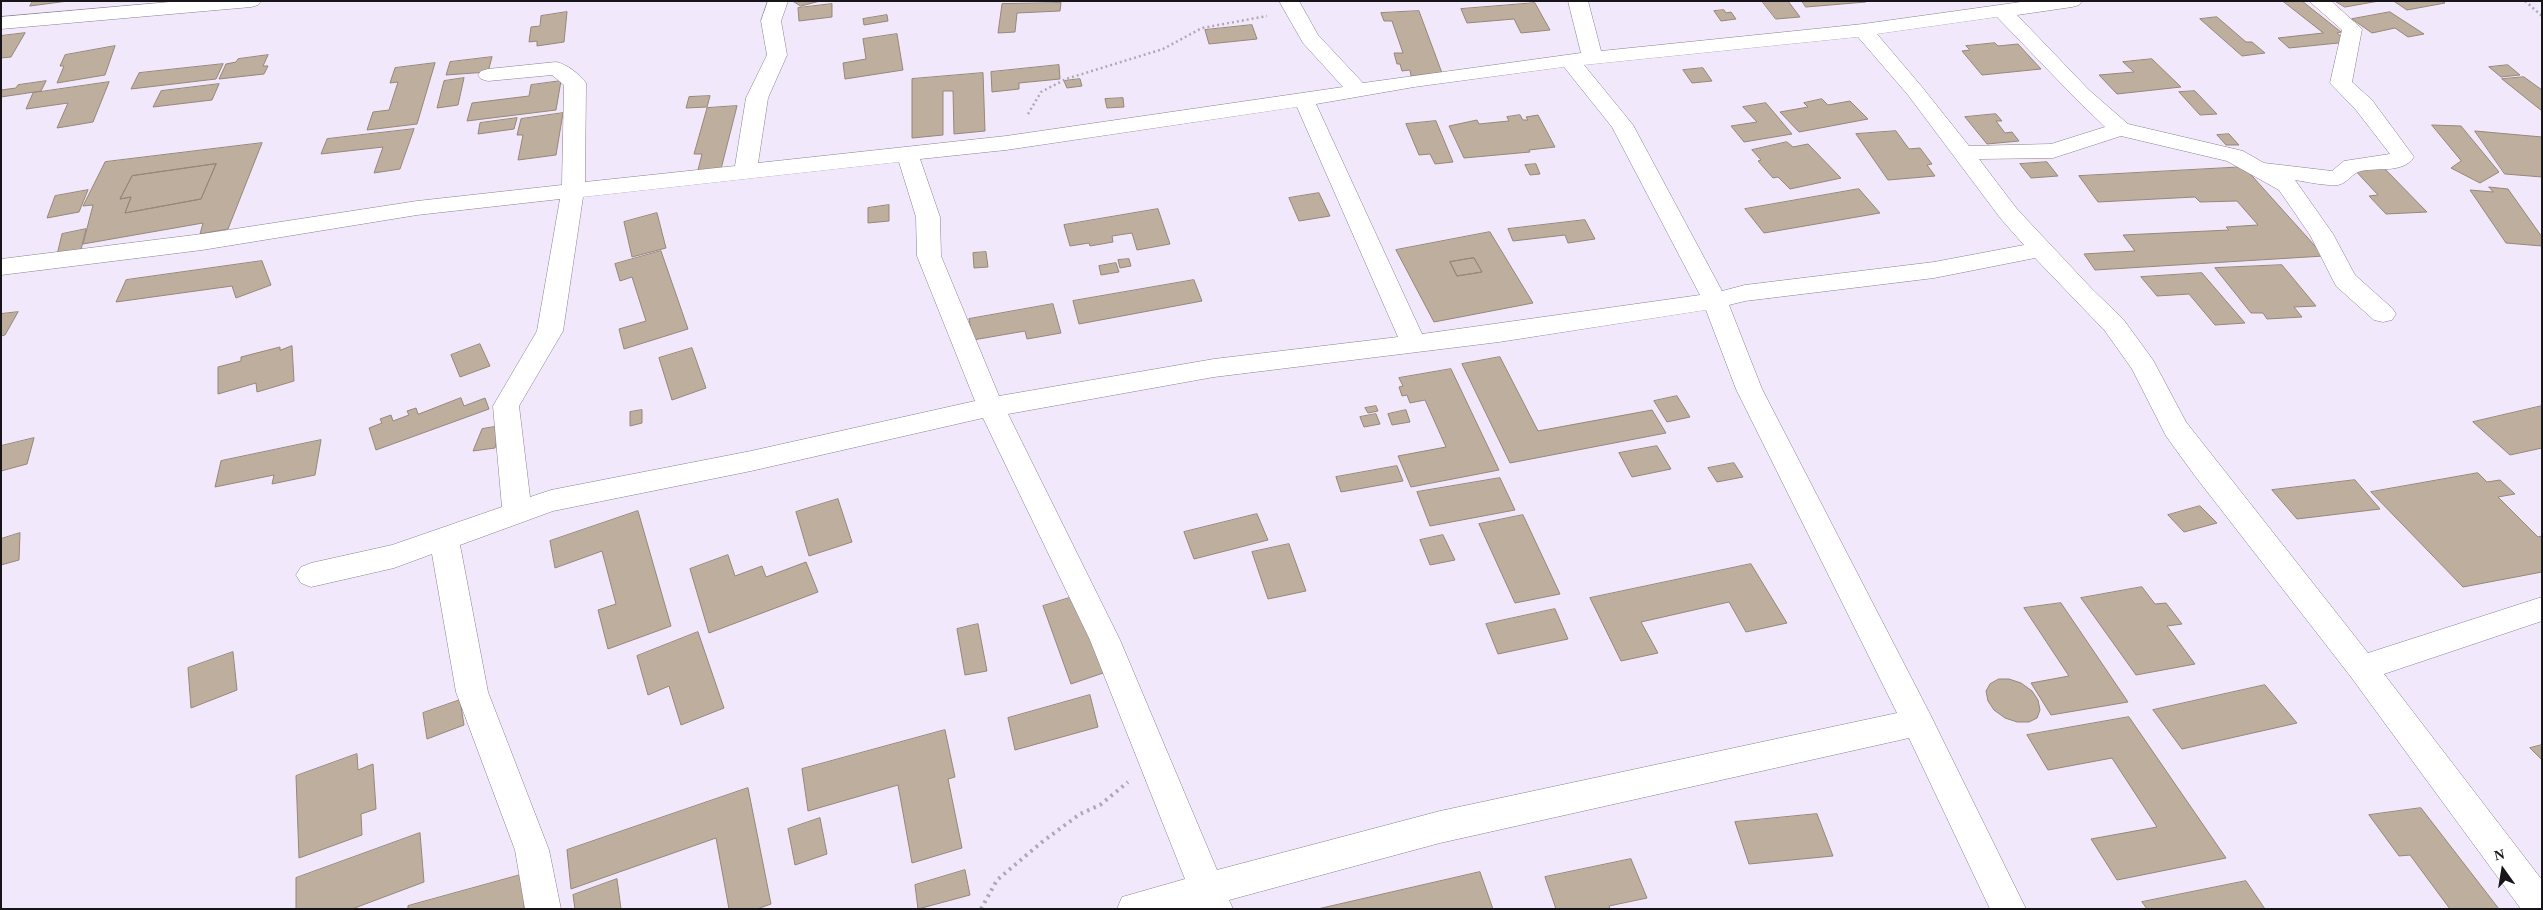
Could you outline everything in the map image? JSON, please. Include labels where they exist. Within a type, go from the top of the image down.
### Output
[{"type":"street","points":[[1,23],[251,1]]},
{"type":"street","points":[[746,170],[757,98],[777,55],[770,21],[778,1]]},
{"type":"street","points":[[1578,1],[1581,59],[1622,125],[1699,267],[1749,389],[1918,722],[2008,909]]},
{"type":"street","points":[[1,267],[202,242],[417,208],[1021,141],[1304,100],[1358,90],[1581,59],[1863,30],[2072,1]]},
{"type":"street","points":[[2259,169],[2337,178],[2352,166],[2386,163],[2404,157],[2364,104],[2341,83],[2352,29],[2319,1]]},
{"type":"street","points":[[1290,4],[1301,28],[1322,54],[1358,90]]},
{"type":"street","points":[[2003,12],[2082,94],[2120,129],[2235,156],[2287,185],[2321,234],[2345,280],[2383,314]]},
{"type":"street","points":[[1863,30],[1915,91],[1961,154],[2009,214],[2040,249],[2114,325],[2144,366],[2159,399],[2199,461],[2362,668],[2542,909]]},
{"type":"street","points":[[488,75],[556,68],[575,83],[573,190],[550,331],[506,406],[517,513]]},
{"type":"street","points":[[1304,100],[1414,343]]},
{"type":"street","points":[[1961,154],[2053,151],[2120,129]]},
{"type":"street","points":[[907,153],[928,217],[929,256],[991,407],[1106,640],[1210,899]]},
{"type":"street","points":[[311,575],[394,556],[551,501],[750,461],[991,407],[1214,368],[1414,343],[1714,301],[1745,293],[1934,270],[2040,249]]},
{"type":"street","points":[[444,538],[472,692],[532,850],[544,909]]},
{"type":"street","points":[[2362,668],[2542,609]]},
{"type":"street","points":[[1135,909],[1210,899],[1440,827],[1918,722]]},
{"type":"path","points":[[2525,1],[2542,16]]},
{"type":"path","points":[[1021,141],[1024,121],[1041,92],[1066,78],[1163,49],[1202,28],[1266,17],[1290,4]]},
{"type":"path","points":[[981,909],[997,880],[1080,814],[1100,804],[1154,760]]},
{"type":"building","points":[[33,1],[68,1],[30,6]]},
{"type":"building","points":[[793,1],[820,1],[801,6]]},
{"type":"building","points":[[1762,1],[1788,1],[1800,17],[1776,19]]},
{"type":"building","points":[[1802,1],[1865,1],[1866,2],[1806,7]]},
{"type":"building","points":[[2283,1],[2302,1],[2341,32],[2337,33],[2348,42],[2289,48],[2278,38],[2323,33]]},
{"type":"building","points":[[2335,1],[2379,1],[2345,7]]},
{"type":"building","points":[[2442,1],[2445,3],[2407,10],[2395,2]]},
{"type":"building","points":[[1061,3],[1060,11],[1017,13],[1015,32],[998,33],[1002,4]]},
{"type":"building","points":[[1535,3],[1550,30],[1521,33],[1514,19],[1467,23],[1461,9]]},
{"type":"building","points":[[832,4],[832,17],[799,21],[798,8]]},
{"type":"building","points":[[1724,10],[1726,13],[1731,12],[1736,19],[1721,21],[1714,11]]},
{"type":"building","points":[[1419,11],[1442,73],[1411,76],[1410,70],[1402,71],[1400,64],[1397,64],[1394,53],[1403,53],[1392,21],[1384,21],[1381,13]]},
{"type":"building","points":[[567,12],[564,42],[537,46],[537,41],[529,42],[531,27],[540,26],[541,16]]},
{"type":"building","points":[[2390,12],[2424,34],[2408,37],[2395,28],[2372,33],[2352,19]]},
{"type":"building","points":[[887,15],[888,21],[864,25],[863,19]]},
{"type":"building","points":[[2217,17],[2246,42],[2252,42],[2265,53],[2242,56],[2200,19]]},
{"type":"building","points":[[1252,25],[1257,39],[1209,44],[1205,30]]},
{"type":"building","points":[[25,33],[11,57],[1,58],[1,36]]},
{"type":"building","points":[[897,34],[903,70],[845,79],[843,63],[866,59],[863,39]]},
{"type":"building","points":[[1995,43],[1998,46],[2018,44],[2041,69],[1982,75],[1962,51],[1970,50],[1966,46]]},
{"type":"building","points":[[115,46],[105,75],[57,83],[64,66],[60,66],[65,55]]},
{"type":"building","points":[[268,55],[263,66],[268,66],[264,74],[219,79],[226,64],[236,62],[238,59]]},
{"type":"building","points":[[492,57],[488,72],[446,75],[450,62]]},
{"type":"building","points":[[2152,59],[2181,87],[2117,94],[2099,75],[2134,72],[2123,62]]},
{"type":"building","points":[[435,63],[417,124],[367,130],[373,112],[389,110],[398,82],[390,83],[395,68]]},
{"type":"building","points":[[223,64],[216,79],[131,89],[139,73]]},
{"type":"building","points":[[1059,65],[1060,79],[1019,83],[1019,89],[992,92],[991,72]]},
{"type":"building","points":[[2508,65],[2520,75],[2501,77],[2489,67]]},
{"type":"building","points":[[1703,68],[1712,81],[1692,83],[1683,70]]},
{"type":"building","points":[[983,73],[985,131],[954,134],[953,91],[943,91],[943,135],[912,138],[912,79]]},
{"type":"building","points":[[2524,77],[2542,90],[2542,111],[2502,79]]},
{"type":"building","points":[[464,78],[458,105],[437,108],[444,81]]},
{"type":"building","points":[[1080,79],[1082,86],[1067,88],[1064,81]]},
{"type":"building","points":[[46,81],[41,91],[1,97],[1,90],[16,88],[18,85]]},
{"type":"building","points":[[561,81],[556,110],[467,121],[472,103],[529,96],[531,85]]},
{"type":"building","points":[[109,82],[93,122],[57,128],[68,103],[26,109],[33,93]]},
{"type":"building","points":[[219,84],[212,100],[153,107],[161,91]]},
{"type":"building","points":[[2195,91],[2217,114],[2200,115],[2179,92]]},
{"type":"building","points":[[710,96],[707,107],[686,108],[689,97]]},
{"type":"building","points":[[1123,98],[1124,107],[1107,108],[1105,99]]},
{"type":"building","points":[[1822,99],[1828,105],[1850,101],[1868,119],[1799,132],[1780,112],[1808,107],[1804,103]]},
{"type":"building","points":[[1766,103],[1792,134],[1744,142],[1731,126],[1757,122],[1743,107]]},
{"type":"building","points":[[737,106],[721,169],[698,170],[702,154],[694,154],[707,108]]},
{"type":"building","points":[[563,113],[556,155],[518,160],[523,135],[517,135],[521,119]]},
{"type":"building","points":[[1996,114],[2002,121],[1996,121],[2005,133],[2012,132],[2019,141],[1987,144],[1965,117]]},
{"type":"building","points":[[1520,115],[1523,120],[1528,120],[1526,117],[1538,115],[1555,147],[1529,150],[1530,152],[1464,158],[1449,126],[1477,120],[1479,124],[1509,121],[1507,117]]},
{"type":"building","points":[[517,118],[514,129],[478,134],[480,123]]},
{"type":"building","points":[[1436,121],[1453,162],[1435,164],[1430,154],[1419,155],[1406,124]]},
{"type":"building","points":[[2432,125],[2461,126],[2499,172],[2480,183],[2451,168],[2461,161]]},
{"type":"building","points":[[414,129],[400,169],[374,173],[383,147],[321,154],[327,139]]},
{"type":"building","points":[[1896,131],[1909,149],[1920,148],[1932,164],[1927,165],[1935,176],[1888,180],[1856,134]]},
{"type":"building","points":[[2475,131],[2542,137],[2542,177],[2505,174]]},
{"type":"building","points":[[2229,134],[2239,145],[2226,145],[2217,135]]},
{"type":"building","points":[[1787,142],[1793,147],[1808,144],[1841,178],[1790,189],[1778,177],[1773,178],[1758,161],[1761,160],[1752,150]]},
{"type":"building","points":[[262,143],[228,229],[200,234],[203,223],[83,244],[93,205],[83,206],[105,162]],"holes":[[[216,164],[201,199],[125,213],[131,197],[120,199],[132,176]]]},
{"type":"building","points":[[2047,162],[2058,176],[2031,178],[2020,164]]},
{"type":"building","points":[[216,164],[201,199],[125,213],[131,197],[120,199],[132,176]]},
{"type":"building","points":[[1536,164],[1540,174],[1530,175],[1525,165]]},
{"type":"building","points":[[2244,167],[2324,256],[2095,270],[2084,254],[2135,251],[2123,235],[2229,230],[2226,227],[2258,225],[2237,201],[2200,202],[2195,197],[2098,202],[2079,176]]},
{"type":"building","points":[[2383,167],[2427,212],[2386,214],[2369,196],[2378,195],[2353,168]]},
{"type":"building","points":[[2489,187],[2508,189],[2542,237],[2542,246],[2506,243],[2470,190],[2493,192]]},
{"type":"building","points":[[1859,189],[1880,213],[1764,233],[1745,209]]},
{"type":"building","points":[[88,190],[79,212],[47,218],[55,196]]},
{"type":"building","points":[[1319,193],[1330,216],[1299,221],[1289,198]]},
{"type":"building","points":[[889,205],[889,221],[868,223],[868,208]]},
{"type":"building","points":[[1158,209],[1170,244],[1137,250],[1132,233],[1112,236],[1113,242],[1090,246],[1089,243],[1070,246],[1064,225]]},
{"type":"building","points":[[657,213],[666,248],[632,257],[624,222]]},
{"type":"building","points":[[1585,220],[1595,239],[1568,243],[1565,235],[1513,241],[1508,229]]},
{"type":"building","points":[[86,229],[80,254],[56,259],[62,234]]},
{"type":"building","points":[[1490,232],[1533,303],[1434,322],[1396,250]],"holes":[[[1474,258],[1482,272],[1457,276],[1450,262]]]},
{"type":"building","points":[[661,251],[688,329],[624,349],[619,329],[646,321],[632,277],[620,281],[615,264]]},
{"type":"building","points":[[986,252],[988,267],[974,268],[973,253]]},
{"type":"building","points":[[1474,258],[1482,272],[1457,276],[1450,262]]},
{"type":"building","points":[[1129,259],[1131,266],[1120,268],[1118,260]]},
{"type":"building","points":[[262,261],[271,285],[236,298],[232,286],[116,302],[126,280]]},
{"type":"building","points":[[1116,263],[1119,272],[1101,275],[1099,266]]},
{"type":"building","points":[[2282,265],[2316,306],[2294,307],[2302,317],[2267,319],[2263,313],[2251,313],[2215,268]]},
{"type":"building","points":[[2202,273],[2245,323],[2215,325],[2189,294],[2157,296],[2141,277]]},
{"type":"building","points":[[1194,280],[1202,301],[1079,324],[1073,301]]},
{"type":"building","points":[[1053,304],[1061,333],[1027,339],[1025,331],[973,340],[969,319]]},
{"type":"building","points":[[18,312],[5,335],[1,336],[1,314]]},
{"type":"building","points":[[480,344],[490,366],[460,377],[451,355]]},
{"type":"building","points":[[292,346],[294,381],[257,392],[256,383],[218,394],[218,367],[241,361],[241,357],[280,347],[280,350]]},
{"type":"building","points":[[692,348],[706,388],[672,400],[659,358]]},
{"type":"building","points":[[1500,357],[1538,431],[1652,410],[1666,433],[1510,463],[1462,364]]},
{"type":"building","points":[[1451,369],[1499,470],[1411,487],[1398,456],[1446,447],[1425,400],[1410,403],[1407,395],[1402,396],[1399,387],[1403,386],[1399,378]]},
{"type":"building","points":[[1677,396],[1690,417],[1667,422],[1654,401]]},
{"type":"building","points":[[461,398],[464,406],[485,398],[489,409],[376,450],[369,428],[382,423],[380,419],[391,415],[393,421],[409,415],[407,411],[416,408],[418,414]]},
{"type":"building","points":[[1376,406],[1378,411],[1368,413],[1365,408]]},
{"type":"building","points":[[2542,406],[2542,448],[2510,455],[2473,422]]},
{"type":"building","points":[[642,410],[642,423],[630,426],[630,412]]},
{"type":"building","points":[[1406,410],[1410,422],[1392,425],[1388,414]]},
{"type":"building","points":[[1376,414],[1380,424],[1364,427],[1360,417]]},
{"type":"building","points":[[500,426],[495,448],[473,451],[482,429]]},
{"type":"building","points":[[34,438],[27,464],[1,471],[1,446]]},
{"type":"building","points":[[321,440],[315,475],[272,484],[274,475],[215,487],[221,461]]},
{"type":"building","points":[[1657,446],[1671,469],[1632,477],[1619,453]]},
{"type":"building","points":[[1734,463],[1743,477],[1717,482],[1708,468]]},
{"type":"building","points":[[1397,466],[1403,481],[1341,492],[1336,477]]},
{"type":"building","points":[[2478,473],[2487,482],[2500,480],[2515,494],[2498,497],[2538,537],[2542,536],[2542,572],[2463,587],[2371,492]]},
{"type":"building","points":[[1500,478],[1515,510],[1430,526],[1417,492]]},
{"type":"building","points":[[2355,480],[2380,509],[2297,519],[2272,490]]},
{"type":"building","points":[[838,499],[852,542],[809,556],[796,512]]},
{"type":"building","points":[[2200,506],[2217,523],[2184,532],[2168,515]]},
{"type":"building","points":[[638,511],[671,626],[608,649],[598,610],[616,604],[602,551],[555,568],[550,541]]},
{"type":"building","points":[[1257,514],[1268,540],[1194,559],[1184,532]]},
{"type":"building","points":[[1523,515],[1560,594],[1515,603],[1479,524]]},
{"type":"building","points":[[20,533],[19,560],[1,565],[1,539]]},
{"type":"building","points":[[1443,535],[1455,560],[1430,565],[1420,540]]},
{"type":"building","points":[[1289,544],[1306,591],[1268,599],[1252,552]]},
{"type":"building","points":[[728,555],[735,576],[762,566],[766,577],[806,562],[818,592],[709,633],[690,569]]},
{"type":"building","points":[[1751,564],[1787,623],[1746,632],[1729,602],[1641,622],[1658,653],[1621,661],[1590,598]]},
{"type":"building","points":[[2142,587],[2155,604],[2166,603],[2182,624],[2167,626],[2195,664],[2136,675],[2081,598]]},
{"type":"building","points":[[1079,595],[1109,671],[1071,684],[1043,606]]},
{"type":"building","points":[[2061,603],[2128,702],[2051,715],[2031,683],[2069,676],[2024,608]]},
{"type":"building","points":[[1555,609],[1568,639],[1498,654],[1486,624]]},
{"type":"building","points":[[978,624],[987,671],[965,675],[957,629]]},
{"type":"building","points":[[698,632],[724,708],[681,725],[669,686],[648,695],[637,656]]},
{"type":"building","points":[[233,652],[237,690],[191,708],[188,668]]},
{"type":"building","points":[[1999,679],[2009,679],[2021,683],[2032,691],[2038,700],[2040,710],[2037,718],[2029,722],[2017,722],[2005,718],[1994,710],[1988,701],[1986,691],[1990,684]]},
{"type":"building","points":[[2265,685],[2297,723],[2182,749],[2153,710]]},
{"type":"building","points":[[1090,695],[1098,727],[1015,750],[1008,718]]},
{"type":"building","points":[[460,700],[464,725],[427,739],[423,713]]},
{"type":"building","points":[[2129,717],[2226,858],[2117,880],[2091,839],[2157,827],[2112,758],[2048,770],[2027,735]]},
{"type":"building","points":[[945,730],[955,777],[948,779],[962,848],[912,863],[898,785],[808,811],[802,769]]},
{"type":"building","points":[[2542,745],[2542,760],[2530,748]]},
{"type":"building","points":[[357,754],[358,770],[373,764],[376,809],[361,814],[362,835],[299,858],[296,776]]},
{"type":"building","points":[[748,788],[771,904],[757,909],[729,909],[716,838],[571,889],[567,850]]},
{"type":"building","points":[[2421,808],[2499,909],[2450,909],[2410,855],[2399,856],[2369,815]]},
{"type":"building","points":[[1817,814],[1833,856],[1749,864],[1735,822]]},
{"type":"building","points":[[820,818],[827,854],[795,865],[788,829]]},
{"type":"building","points":[[420,833],[424,882],[352,909],[296,909],[296,878]]},
{"type":"building","points":[[1631,859],[1647,898],[1609,906],[1610,909],[1556,909],[1545,877]]},
{"type":"building","points":[[965,870],[970,895],[918,909],[915,885]]},
{"type":"building","points":[[1480,872],[1493,909],[1318,909]]},
{"type":"building","points":[[524,874],[524,909],[408,909],[408,906]]},
{"type":"building","points":[[617,879],[621,909],[575,909],[573,895]]},
{"type":"building","points":[[2246,881],[2265,909],[2147,909],[2142,902]]}]
